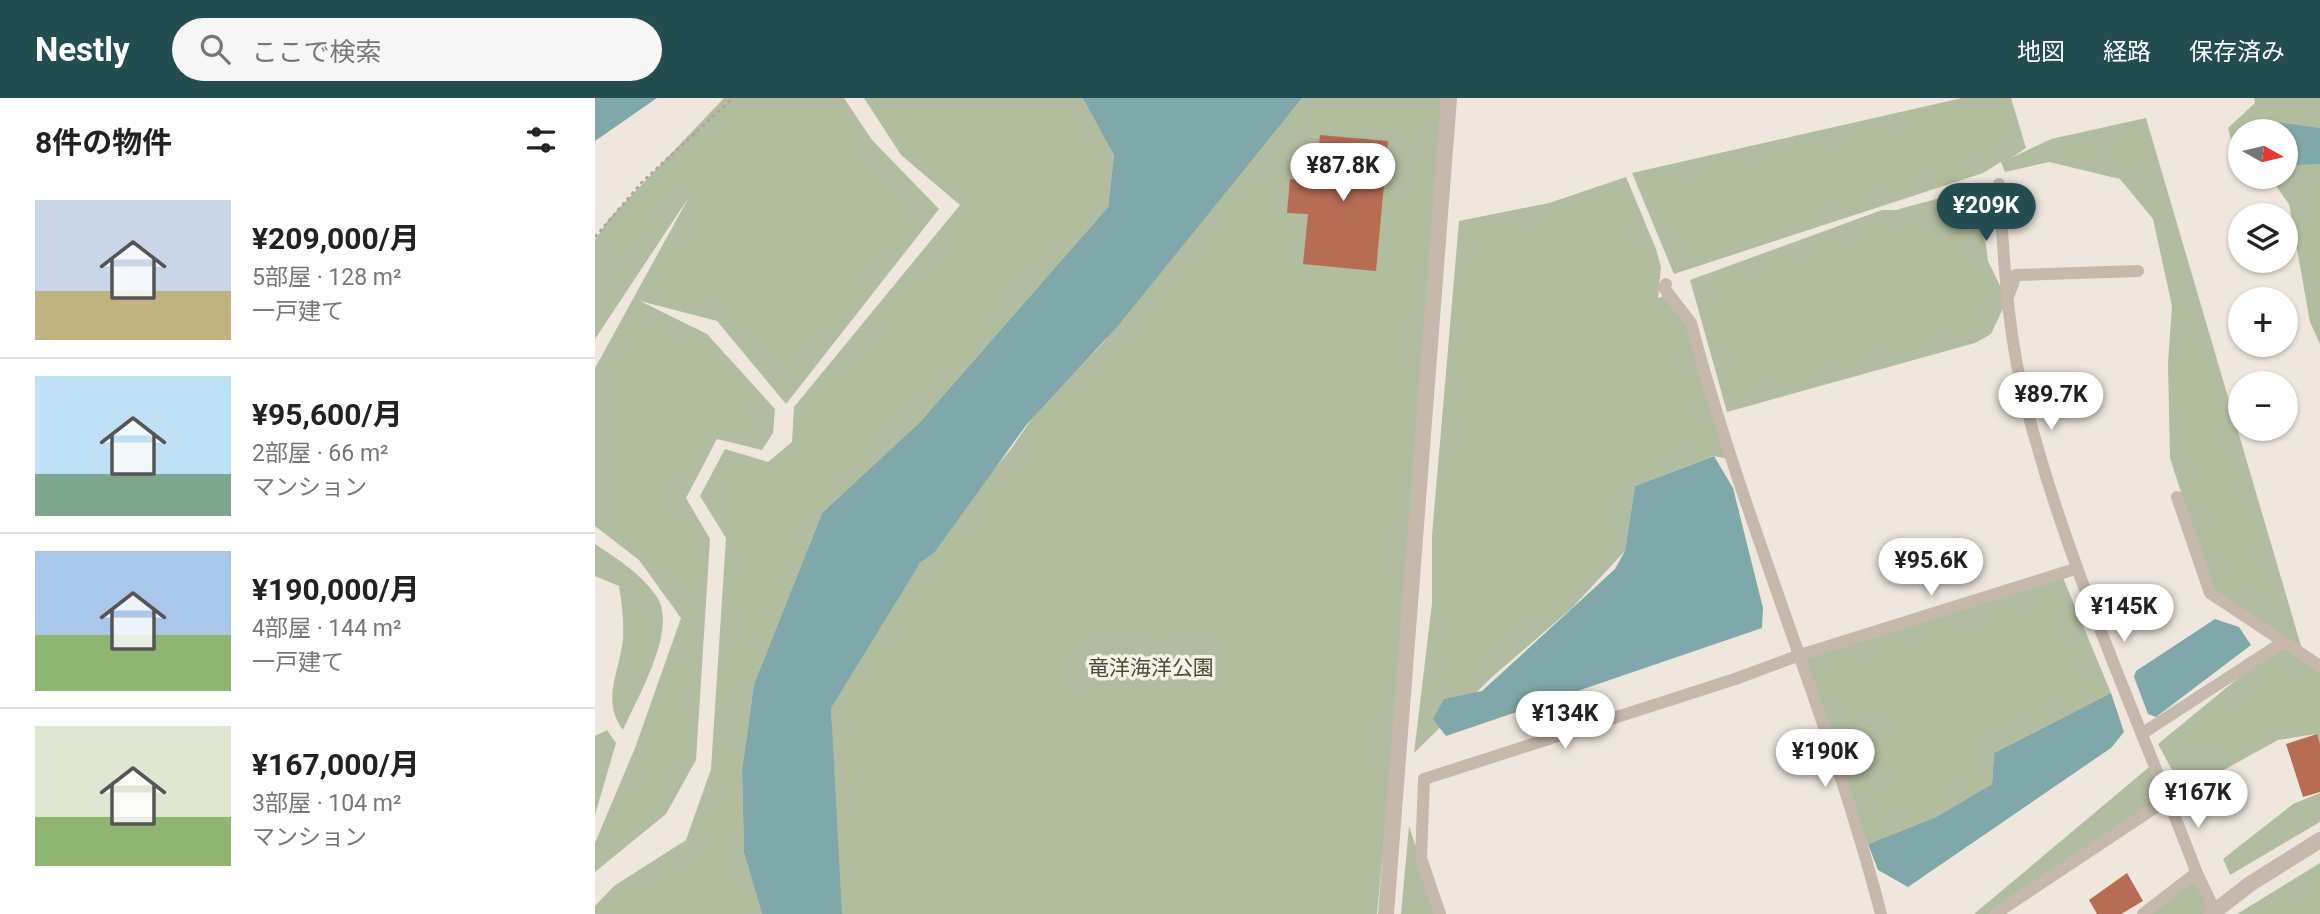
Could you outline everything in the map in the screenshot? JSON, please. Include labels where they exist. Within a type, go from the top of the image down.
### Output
[{"type":"street","points":[[1387,914],[1449,98]]},
{"type":"street","points":[[1999,184],[2007,300],[2026,408],[2075,569],[2213,913],[2250,884],[2320,840]]},
{"type":"street","points":[[2007,300],[2016,275],[2138,271]]},
{"type":"street","points":[[1666,284],[1664,288],[1691,323],[1797,656],[1862,846],[1881,914]]},
{"type":"street","points":[[2177,497],[2210,593],[2320,666]]},
{"type":"street","points":[[1440,914],[1421,858],[1424,779],[1735,679],[1797,656],[2075,569]]},
{"type":"street","points":[[2143,733],[2283,642]]},
{"type":"street","points":[[1995,914],[2168,799]]},
{"type":"street","points":[[2143,914],[2196,873]]},
{"type":"path","points":[[595,237],[642,182],[733,98]]},
{"type":"green space","points":[[724,98],[844,98],[872,140],[939,209],[786,404],[717,321],[640,301],[707,334],[775,409],[773,433],[762,450],[717,439],[686,498],[710,539],[696,760],[666,814],[595,872],[595,843],[635,748],[681,618],[639,560],[595,526],[595,368],[689,197],[595,339],[595,240],[609,219]]},
{"type":"green space","points":[[864,98],[1089,98],[1114,155],[1108,207],[920,422],[822,513],[754,684],[742,770],[744,853],[762,914],[595,914],[595,906],[614,886],[686,840],[711,769],[726,538],[700,496],[725,449],[768,462],[792,442],[794,407],[960,205],[901,155]]},
{"type":"green space","name":"竜洋海洋公園","points":[[1302,98],[1449,98],[1426,402],[1377,914],[837,914],[831,708],[835,691],[920,563],[934,553],[935,541],[1011,449],[1035,414],[1103,343],[1198,221]]},
{"type":"green space","points":[[1962,98],[2011,98],[2026,148],[2011,158],[2051,139],[2146,118],[2228,397],[2228,441],[2241,441],[2304,656],[2320,667],[2320,744],[2316,734],[2278,740],[2184,792],[2158,744],[2282,642],[2215,598],[2170,458],[2168,363],[2172,306],[2153,219],[2120,179],[2049,162],[2005,172],[2001,162],[1983,173],[1674,274],[1632,173]]},
{"type":"green space","points":[[2254,98],[2320,98],[2320,344],[2310,322],[2298,255],[2298,203],[2288,203],[2278,189],[2298,189],[2298,119],[2238,119],[2255,103]]},
{"type":"green space","points":[[1626,177],[1661,267],[1658,298],[1669,294],[1687,317],[1735,460],[1713,456],[1635,486],[1625,551],[1572,608],[1492,677],[1414,753],[1432,603],[1432,535],[1459,221],[1549,203]]},
{"type":"green space","points":[[1969,190],[1984,230],[1988,261],[2007,300],[1991,334],[1975,343],[1727,412],[1690,280],[1882,210],[1896,210]]},
{"type":"green space","points":[[595,544],[644,581],[657,597],[662,611],[663,627],[653,664],[623,730],[613,708],[612,697],[623,640],[619,586],[595,576]]},
{"type":"green space","points":[[2061,573],[2111,693],[1994,753],[1992,784],[1936,817],[1868,844],[1797,656]]},
{"type":"green space","points":[[607,730],[616,743],[595,815],[595,736]]},
{"type":"green space","points":[[2154,763],[2168,799],[1993,914],[1974,914]]},
{"type":"green space","points":[[2320,793],[2320,822],[2230,875],[2223,859],[2293,804]]},
{"type":"green space","points":[[1409,826],[1438,914],[1401,914]]},
{"type":"green space","points":[[2320,863],[2320,914],[2237,914]]},
{"type":"green space","points":[[2193,876],[2213,908],[2207,914],[2142,914]]},
{"type":"water","points":[[595,98],[657,98],[595,141]]},
{"type":"water","points":[[1083,98],[1302,98],[1117,327],[1027,424],[934,553],[920,563],[831,708],[842,914],[762,914],[744,853],[742,770],[754,684],[822,513],[920,422],[1108,207],[1114,155]]},
{"type":"water","points":[[2298,125],[2320,128],[2320,164],[2298,165]]},
{"type":"water","points":[[1714,456],[1733,488],[1763,608],[1762,628],[1446,736],[1433,719],[1444,699],[1482,691],[1615,569],[1625,551],[1635,486]]},
{"type":"water","points":[[2215,619],[2239,627],[2251,645],[2156,717],[2148,714],[2134,677],[2136,671]]},
{"type":"water","points":[[2111,693],[2124,732],[2111,748],[1908,887],[1878,870],[1868,844],[1936,817],[1992,784],[1994,753]]},
{"type":"building","points":[[1320,135],[1388,141],[1376,271],[1303,264],[1308,214],[1287,213],[1290,179],[1316,181]]},
{"type":"building","points":[[2317,734],[2320,744],[2320,792],[2303,797],[2286,744]]},
{"type":"building","points":[[2127,873],[2143,901],[2121,914],[2097,914],[2089,900]]}]
